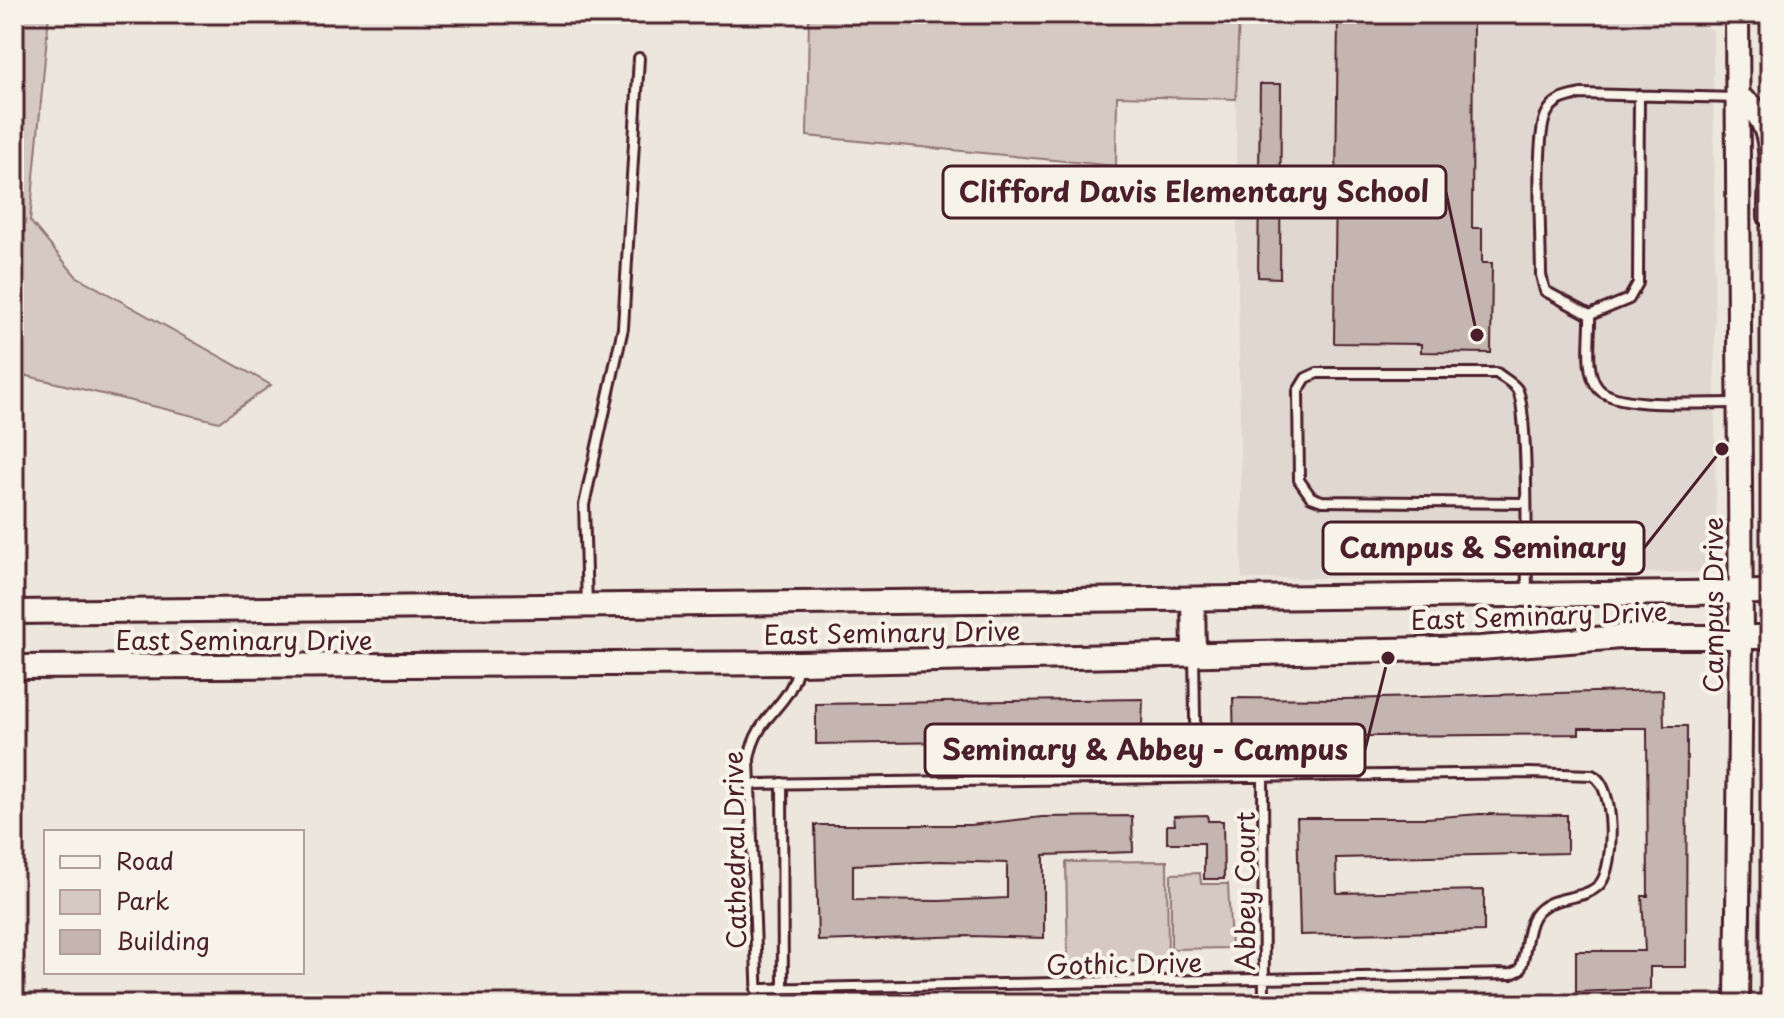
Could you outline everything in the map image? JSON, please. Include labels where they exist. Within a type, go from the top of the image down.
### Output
[{"type":"main road","name":"Campus Drive","points":[[1737,14],[1740,998]]},
{"type":"main road","points":[[1738,98],[1758,111],[1768,131],[1770,216]]},
{"type":"main road","name":"East Seminary Drive","points":[[14,612],[1770,592]]},
{"type":"main road","points":[[1193,600],[1194,651]]},
{"type":"main road","name":"East Seminary Drive","points":[[14,667],[799,663],[1194,651],[1480,648],[1621,637],[1770,637]]},
{"type":"lane","points":[[587,606],[584,505],[623,328],[639,58]]},
{"type":"lane","points":[[1590,315],[1545,291],[1541,275],[1541,142],[1545,115],[1558,99],[1581,94],[1738,98]]},
{"type":"lane","points":[[1590,315],[1629,299],[1638,283],[1639,95]]},
{"type":"lane","points":[[1590,315],[1593,378],[1599,389],[1616,400],[1740,403]]},
{"type":"lane","points":[[1525,503],[1322,501],[1311,497],[1299,480],[1298,391],[1306,378],[1317,373],[1497,373],[1517,387],[1522,404],[1525,503],[1527,595]]},
{"type":"lane","points":[[1194,651],[1196,778]]},
{"type":"lane","name":"Cathedral Drive","points":[[758,1004],[749,784],[753,736],[795,685],[799,663]]},
{"type":"lane","name":"Gothic Drive","points":[[756,989],[1493,977],[1520,970],[1535,914],[1550,902],[1593,889],[1605,874],[1611,821],[1607,788],[1600,778],[1529,773],[1263,777]]},
{"type":"lane","points":[[749,784],[1263,777]]},
{"type":"lane","name":"Abbey Court","points":[[1263,777],[1264,1004]]},
{"type":"lane","points":[[782,783],[783,989]]},
{"type":"shaded area","points":[[1239,14],[1668,14],[1713,30],[1716,572],[1242,579],[1235,61]]},
{"type":"green space","points":[[14,14],[49,14],[30,221],[76,276],[271,385],[219,422],[19,374],[14,368]]},
{"type":"green space","points":[[809,14],[1239,14],[1236,99],[1117,96],[1116,166],[807,136]]},
{"type":"green space","points":[[1167,861],[1168,961],[1068,962],[1066,862]]},
{"type":"green space","points":[[1200,873],[1201,884],[1228,884],[1231,948],[1171,949],[1171,874]]},
{"type":"building","points":[[1367,14],[1473,14],[1472,228],[1482,228],[1482,263],[1492,263],[1491,353],[1421,352],[1421,344],[1334,343],[1338,18],[1367,18]]},
{"type":"building","points":[[1260,84],[1281,84],[1280,278],[1258,277]]},
{"type":"building","points":[[1663,690],[1664,726],[1687,726],[1686,967],[1650,967],[1650,989],[1576,992],[1576,951],[1645,951],[1642,896],[1648,896],[1647,728],[1579,728],[1579,734],[1274,737],[1274,748],[1234,748],[1233,698],[1346,699]]},
{"type":"building","points":[[1143,699],[1141,750],[1106,750],[1107,736],[958,737],[958,742],[816,744],[816,704]]},
{"type":"building","points":[[1480,814],[1567,815],[1567,853],[1336,858],[1337,893],[1484,890],[1484,931],[1300,935],[1297,818],[1427,818]]},
{"type":"building","points":[[1207,815],[1208,821],[1223,821],[1224,879],[1204,879],[1204,843],[1167,843],[1167,825],[1175,825],[1174,816]]},
{"type":"building","points":[[1132,816],[1133,852],[1044,855],[1044,938],[969,936],[818,941],[815,825],[971,825],[1042,817]],"holes":[[[942,861],[1007,863],[1007,898],[853,900],[853,865]]]},
{"type":"place","name":"Clifford Davis Elementary School","points":[[1477,335]]},
{"type":"place","name":"Campus & Seminary","points":[[1722,449]]},
{"type":"place","name":"Seminary & Abbey - Campus","points":[[1388,658]]}]
